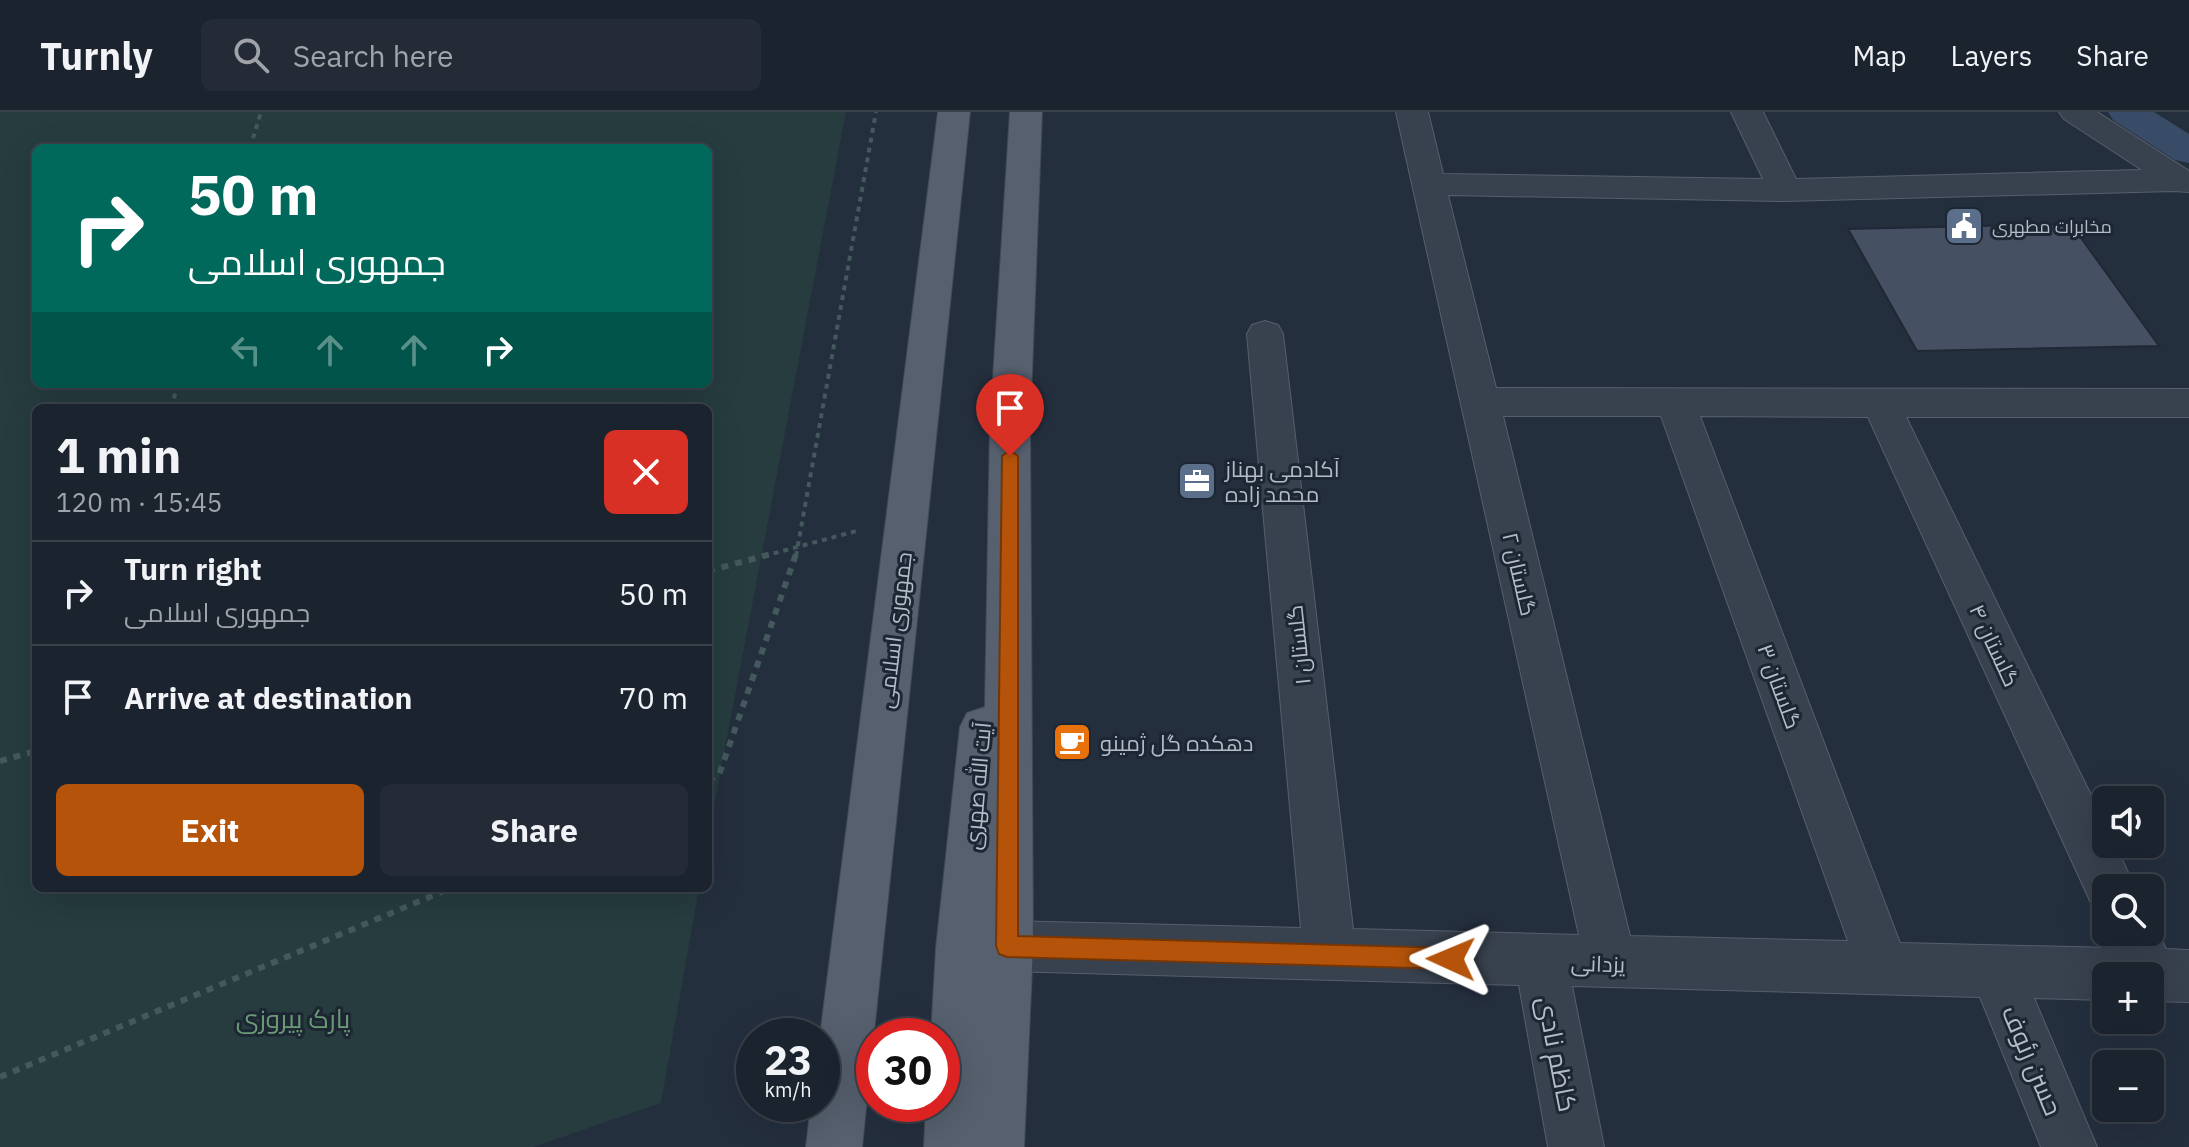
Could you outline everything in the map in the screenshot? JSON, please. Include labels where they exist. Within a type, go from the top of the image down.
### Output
[{"type":"main road","name":"جمهوری اسلامی","points":[[833,1147],[954,112]]},
{"type":"main road","points":[[996,1147],[1007,946],[1010,425],[1026,112]]},
{"type":"main road","name":"آیت الله صهری","points":[[952,1147],[962,948],[1010,425]]},
{"type":"street","name":"گلستان ۲","points":[[1412,112],[1611,963]]},
{"type":"street","points":[[1747,112],[1785,190]]},
{"type":"street","points":[[2075,112],[2184,183]]},
{"type":"street","points":[[1428,184],[1785,190],[2184,183]]},
{"type":"street","name":"گلستان ۱","points":[[1265,334],[1330,956]]},
{"type":"street","points":[[1479,402],[2189,403]]},
{"type":"street","name":"گلستان ۳","points":[[1675,402],[1884,969]]},
{"type":"street","name":"گلستان ۴","points":[[1880,402],[2103,874]]},
{"type":"street","name":"یزدانی","points":[[1007,946],[1996,972],[2157,961]]},
{"type":"street","name":"کاظم نادی","points":[[1541,961],[1576,1147]]},
{"type":"street","name":"حسن رئوف","points":[[1996,972],[2069,1147]]},
{"type":"path","points":[[251,144],[261,112]]},
{"type":"path","points":[[712,778],[719,775],[799,546],[876,112]]},
{"type":"path","points":[[712,570],[907,518]]},
{"type":"path","points":[[0,761],[32,752]]},
{"type":"path","points":[[0,1077],[441,892]]},
{"type":"green space","name":"پارک پیروزی","points":[[0,112],[846,112],[712,816],[712,404],[32,404],[32,892],[698,892],[661,1103],[533,1147],[0,1147]]},
{"type":"building","points":[[2071,224],[2159,346],[1917,351],[1848,229]]},
{"type":"waterway","points":[[2127,112],[2189,151]]},
{"type":"place","name":"مخابرات مطهری","points":[[1964,226]]},
{"type":"place","name":"آکادمی بهناز محمد زاده","points":[[1197,481]]},
{"type":"place","name":"دهکده گل ژمینو","points":[[1072,742]]},
{"type":"route","points":[[1010,456],[1007,946],[1451,959]]}]
